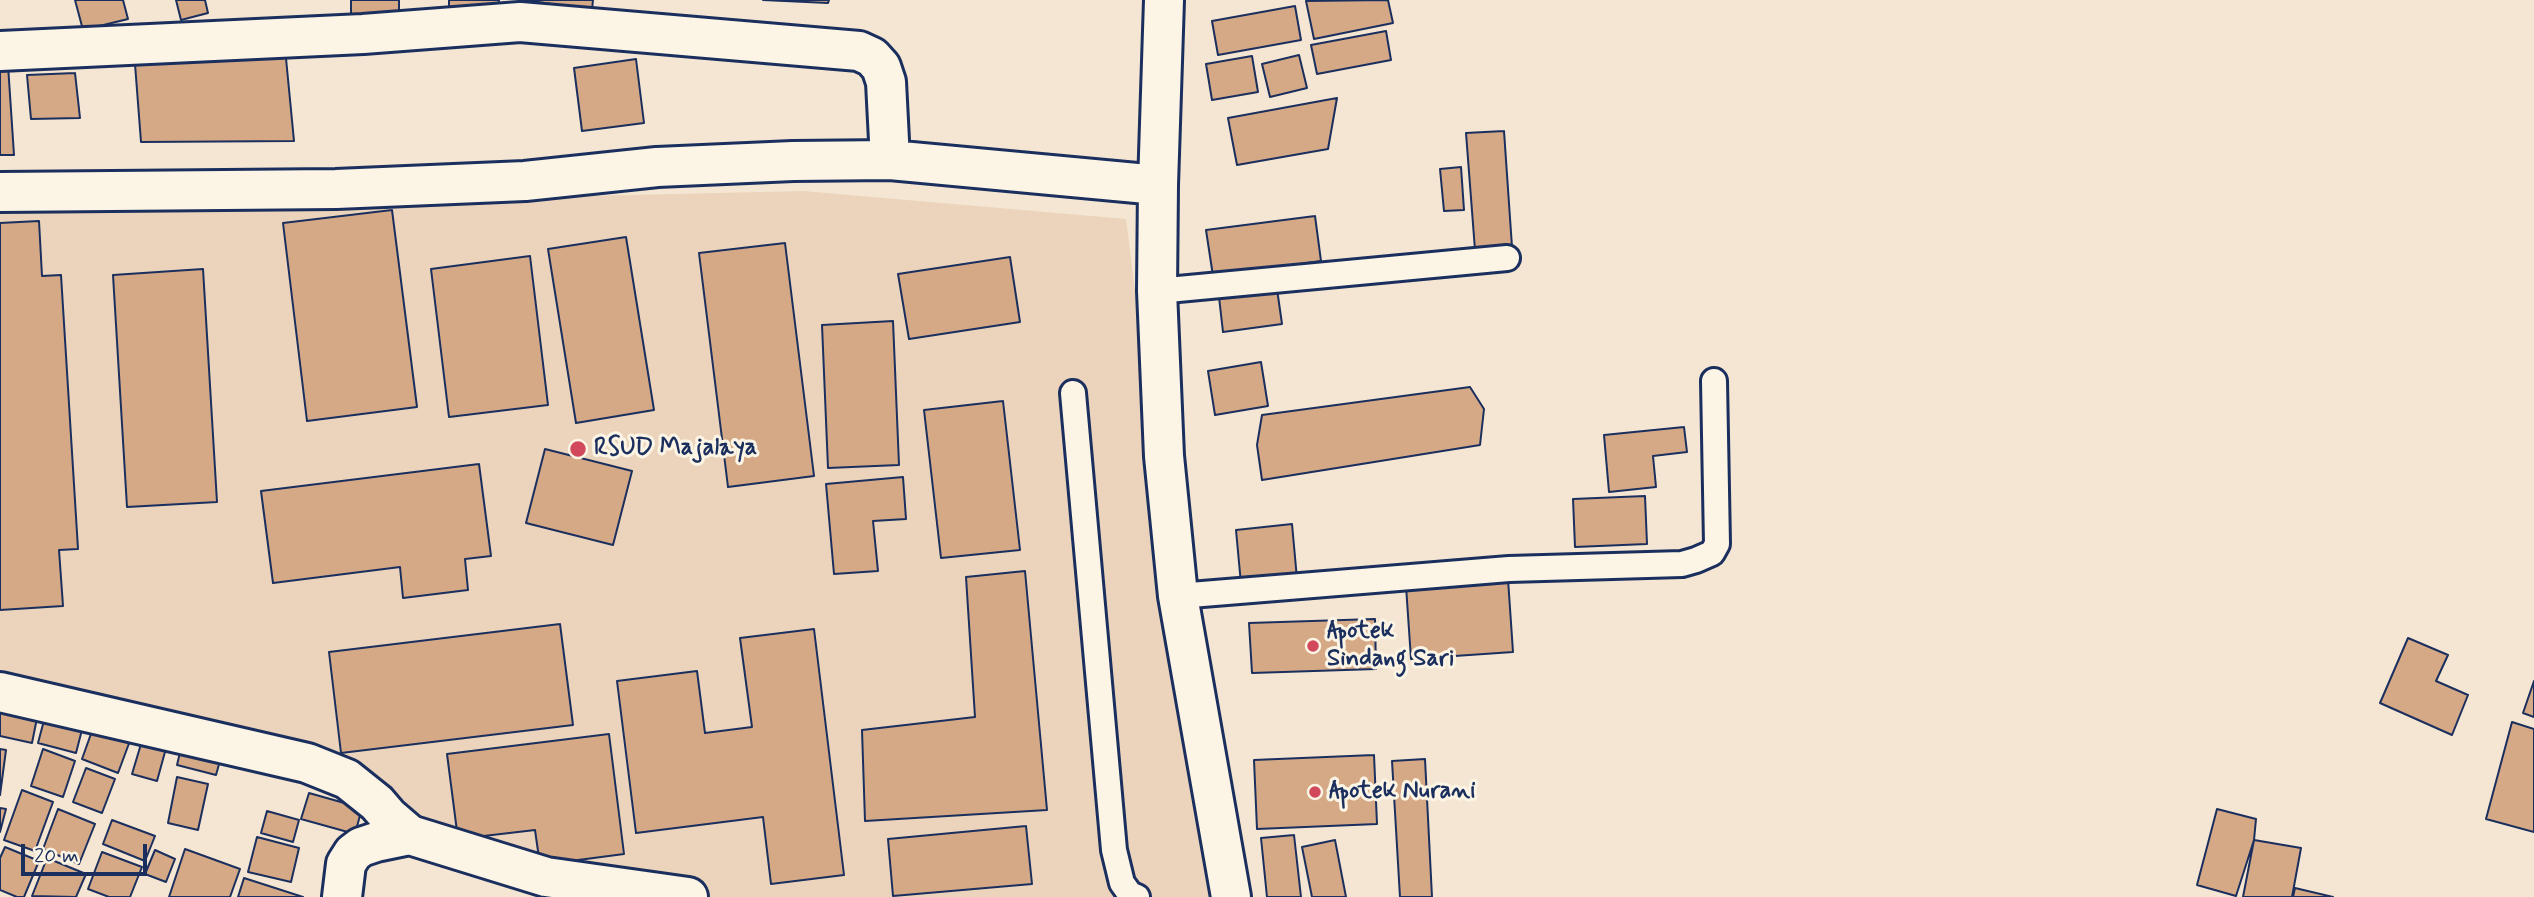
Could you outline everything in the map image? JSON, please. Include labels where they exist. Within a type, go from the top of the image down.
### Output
[{"type":"street","points":[[1164,0],[1157,291],[1164,456],[1178,596],[1231,897]]},
{"type":"street","points":[[0,51],[363,34],[520,22],[859,51],[872,57],[881,67],[886,82],[890,160]]},
{"type":"street","points":[[0,192],[336,189],[525,181],[671,166],[890,160],[1158,185]]},
{"type":"street","points":[[0,692],[307,763],[346,779],[377,803],[410,835],[546,877],[688,897]]},
{"type":"street","points":[[342,897],[346,864],[354,853],[361,847],[376,842],[410,835]]},
{"type":"lane","points":[[1157,291],[1507,258]]},
{"type":"lane","points":[[1178,596],[1509,569],[1682,564],[1696,561],[1712,553],[1717,544],[1714,380]]},
{"type":"lane","points":[[1073,393],[1114,850],[1122,883],[1130,894],[1137,897]]},
{"type":"shaded area","name":"RSUD Majalaya","points":[[803,191],[1126,219],[1211,897],[709,897],[547,871],[419,834],[395,797],[370,772],[314,748],[0,679],[0,204],[462,199]]},
{"type":"building","points":[[75,0],[123,0],[128,19],[83,30]]},
{"type":"building","points":[[176,0],[205,0],[208,13],[181,20]]},
{"type":"building","points":[[351,0],[399,0],[399,18],[351,18]]},
{"type":"building","points":[[449,0],[499,0],[498,10],[449,7]]},
{"type":"building","points":[[524,0],[593,0],[592,10]]},
{"type":"building","points":[[763,0],[829,0],[828,3]]},
{"type":"building","points":[[1388,0],[1393,23],[1314,39],[1306,1]]},
{"type":"building","points":[[1295,6],[1301,40],[1218,55],[1212,21]]},
{"type":"building","points":[[1386,31],[1391,60],[1317,74],[1311,45]]},
{"type":"building","points":[[285,48],[294,141],[141,142],[135,64]]},
{"type":"building","points":[[1299,55],[1307,88],[1270,97],[1262,64]]},
{"type":"building","points":[[1252,56],[1258,92],[1212,100],[1206,64]]},
{"type":"building","points":[[636,59],[644,123],[582,131],[574,68]]},
{"type":"building","points":[[8,65],[14,155],[0,155],[0,66]]},
{"type":"building","points":[[75,73],[80,118],[31,119],[27,75]]},
{"type":"building","points":[[1337,98],[1328,149],[1237,165],[1228,118]]},
{"type":"building","points":[[1504,131],[1512,247],[1475,250],[1466,133]]},
{"type":"building","points":[[1461,167],[1464,210],[1444,211],[1440,169]]},
{"type":"building","points":[[392,210],[417,407],[307,421],[283,223]]},
{"type":"building","points":[[1315,216],[1321,261],[1213,276],[1206,230]]},
{"type":"building","points":[[39,221],[42,276],[61,275],[78,549],[59,550],[63,606],[0,610],[0,223]]},
{"type":"building","points":[[626,237],[654,410],[576,423],[548,249]]},
{"type":"building","points":[[785,243],[814,476],[728,487],[699,253]]},
{"type":"building","points":[[530,256],[548,405],[449,417],[431,269]]},
{"type":"building","points":[[1010,257],[1020,322],[909,339],[898,274]]},
{"type":"building","points":[[203,269],[217,502],[127,507],[113,275]]},
{"type":"building","points":[[1277,289],[1282,324],[1223,332],[1219,297]]},
{"type":"building","points":[[893,321],[899,465],[828,468],[822,325]]},
{"type":"building","points":[[1261,362],[1268,406],[1215,415],[1208,371]]},
{"type":"building","points":[[1470,387],[1484,409],[1480,445],[1262,480],[1257,445],[1262,415]]},
{"type":"building","points":[[1003,401],[1020,550],[941,558],[924,410]]},
{"type":"building","points":[[1684,427],[1687,452],[1653,456],[1656,487],[1609,492],[1604,435]]},
{"type":"building","points":[[545,449],[632,471],[613,545],[526,523]]},
{"type":"building","points":[[479,464],[491,556],[465,559],[468,590],[403,598],[400,567],[273,583],[261,491]]},
{"type":"building","points":[[903,477],[906,519],[873,521],[878,571],[834,574],[826,484]]},
{"type":"building","points":[[1645,496],[1647,544],[1575,547],[1573,499]]},
{"type":"building","points":[[1292,524],[1297,579],[1241,584],[1236,530]]},
{"type":"building","points":[[1025,571],[1047,810],[865,821],[862,730],[975,717],[966,577]]},
{"type":"building","points":[[1508,579],[1513,652],[1411,659],[1406,586]]},
{"type":"building","name":"Apotek Sindang Sari","points":[[1375,619],[1376,669],[1252,673],[1249,623]]},
{"type":"building","points":[[560,624],[573,725],[341,753],[329,652]]},
{"type":"building","points":[[814,629],[844,875],[771,884],[763,817],[636,833],[617,681],[697,671],[705,733],[752,727],[740,638]]},
{"type":"building","points":[[2408,638],[2448,655],[2436,681],[2468,695],[2452,735],[2380,703]]},
{"type":"building","points":[[2534,681],[2534,717],[2523,713]]},
{"type":"building","points":[[0,699],[39,708],[32,743],[0,736]]},
{"type":"building","points":[[47,709],[85,718],[76,753],[38,743]]},
{"type":"building","points":[[97,717],[134,730],[118,773],[82,759]]},
{"type":"building","points":[[2512,722],[2534,729],[2534,832],[2486,819]]},
{"type":"building","points":[[144,734],[168,741],[157,781],[132,774]]},
{"type":"building","points":[[609,734],[624,854],[540,865],[535,830],[458,839],[447,754]]},
{"type":"building","points":[[183,740],[223,750],[216,775],[177,765]]},
{"type":"building","points":[[0,749],[6,750],[0,795]]},
{"type":"building","points":[[43,749],[75,761],[63,797],[31,786]]},
{"type":"building","name":"Apotek Nurani","points":[[1374,755],[1377,824],[1257,829],[1254,760]]},
{"type":"building","points":[[1425,759],[1432,897],[1400,897],[1392,761]]},
{"type":"building","points":[[86,768],[115,779],[102,813],[73,802]]},
{"type":"building","points":[[177,777],[208,784],[198,830],[168,823]]},
{"type":"building","points":[[22,790],[53,802],[35,851],[4,840]]},
{"type":"building","points":[[309,793],[362,808],[355,834],[301,819]]},
{"type":"building","points":[[0,808],[6,809],[0,832]]},
{"type":"building","points":[[58,809],[95,824],[79,864],[43,849]]},
{"type":"building","points":[[2217,809],[2256,819],[2254,840],[2236,896],[2197,885]]},
{"type":"building","points":[[267,811],[299,820],[293,842],[261,833]]},
{"type":"building","points":[[112,820],[155,836],[145,861],[103,844]]},
{"type":"building","points":[[1026,826],[1032,884],[893,896],[888,839]]},
{"type":"building","points":[[1294,835],[1301,897],[1267,897],[1261,838]]},
{"type":"building","points":[[257,837],[299,848],[291,882],[248,872]]},
{"type":"building","points":[[1335,840],[1346,897],[1312,897],[1302,847]]},
{"type":"building","points":[[2254,840],[2301,848],[2292,897],[2243,897]]},
{"type":"building","points":[[5,847],[39,861],[24,897],[0,890],[0,858]]},
{"type":"building","points":[[185,849],[240,869],[230,897],[169,897]]},
{"type":"building","points":[[155,850],[175,859],[166,882],[145,874]]},
{"type":"building","points":[[102,852],[142,867],[130,897],[109,897],[88,889]]},
{"type":"building","points":[[47,858],[86,874],[76,897],[32,896]]},
{"type":"building","points":[[244,878],[303,897],[238,897]]},
{"type":"building","points":[[2295,888],[2333,897],[2293,897]]},
{"type":"place","name":"RSUD Majalaya","points":[[578,449]]},
{"type":"place","name":"Apotek Sindang Sari","points":[[1313,646]]},
{"type":"place","name":"Apotek Nurani","points":[[1315,792]]}]
